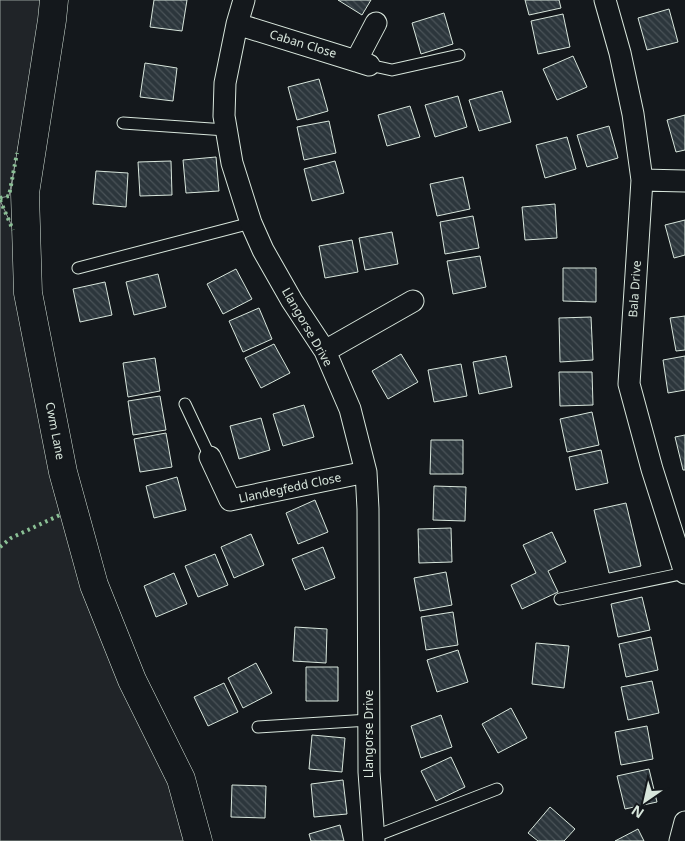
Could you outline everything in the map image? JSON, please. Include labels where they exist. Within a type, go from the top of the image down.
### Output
[{"type":"street","name":"Cwm Lane","points":[[54,0],[25,193],[28,294],[63,472],[94,584],[132,680],[181,779],[198,841]]},
{"type":"street","name":"Llangorse Drive","points":[[244,0],[236,24],[225,83],[224,116],[232,162],[251,223],[263,250],[292,301],[324,351],[350,409],[366,472],[368,509],[369,772],[373,839]]},
{"type":"street","name":"Bala Drive","points":[[604,0],[620,53],[633,114],[642,180],[629,384],[652,469],[678,525],[685,573]]},
{"type":"street","points":[[363,63],[376,22]]},
{"type":"street","name":"Caban Close","points":[[236,24],[363,63]]},
{"type":"street","points":[[642,180],[685,181]]},
{"type":"street","points":[[324,351],[413,301]]},
{"type":"street","name":"Llandegfedd Close","points":[[210,457],[230,500],[366,472]]},
{"type":"street","points":[[680,841],[685,822]]},
{"type":"lane","points":[[363,63],[392,70],[459,55]]},
{"type":"lane","points":[[123,123],[226,130]]},
{"type":"lane","points":[[78,268],[251,223]]},
{"type":"lane","points":[[185,404],[210,457]]},
{"type":"lane","points":[[560,599],[685,573]]},
{"type":"lane","points":[[258,727],[369,720]]},
{"type":"lane","points":[[373,839],[497,789]]},
{"type":"shaded area","points":[[0,0],[43,0],[38,42],[9,196],[0,198]]},
{"type":"shaded area","points":[[0,200],[15,233],[49,436],[188,841],[0,841]]},
{"type":"building","points":[[154,0],[187,0],[182,31],[150,27]]},
{"type":"building","points":[[338,0],[371,0],[362,15]]},
{"type":"building","points":[[525,0],[559,0],[561,8],[529,15]]},
{"type":"building","points":[[669,9],[678,42],[647,50],[638,18]]},
{"type":"building","points":[[444,13],[453,44],[421,54],[412,23]]},
{"type":"building","points":[[563,14],[570,47],[538,54],[531,21]]},
{"type":"building","points":[[573,56],[587,87],[557,100],[543,69]]},
{"type":"building","points":[[145,63],[177,68],[173,101],[140,97]]},
{"type":"building","points":[[319,79],[328,111],[297,120],[288,87]]},
{"type":"building","points":[[502,91],[511,122],[479,131],[469,100]]},
{"type":"building","points":[[458,96],[467,127],[435,137],[425,105]]},
{"type":"building","points":[[410,106],[420,137],[387,146],[378,115]]},
{"type":"building","points":[[685,115],[685,150],[676,152],[667,120]]},
{"type":"building","points":[[329,121],[336,153],[304,160],[297,127]]},
{"type":"building","points":[[609,126],[618,158],[587,167],[577,135]]},
{"type":"building","points":[[567,137],[576,169],[545,178],[536,145]]},
{"type":"building","points":[[216,157],[219,191],[186,193],[183,160]]},
{"type":"building","points":[[171,161],[172,195],[140,196],[138,162]]},
{"type":"building","points":[[335,161],[344,193],[312,201],[304,169]]},
{"type":"building","points":[[96,171],[128,173],[126,207],[93,204]]},
{"type":"building","points":[[463,177],[470,209],[437,216],[430,184]]},
{"type":"building","points":[[555,204],[557,238],[525,240],[522,207]]},
{"type":"building","points":[[473,216],[479,248],[445,254],[440,222]]},
{"type":"building","points":[[685,220],[685,255],[674,258],[665,225]]},
{"type":"building","points":[[392,232],[398,264],[365,270],[359,238]]},
{"type":"building","points":[[352,240],[358,272],[325,278],[319,246]]},
{"type":"building","points":[[480,256],[486,287],[453,294],[447,261]]},
{"type":"building","points":[[563,268],[596,268],[596,302],[563,301]]},
{"type":"building","points":[[236,269],[252,299],[223,314],[207,284]]},
{"type":"building","points":[[158,274],[166,307],[134,315],[126,282]]},
{"type":"building","points":[[105,282],[112,315],[80,322],[73,289]]},
{"type":"building","points":[[259,308],[272,339],[243,352],[229,321]]},
{"type":"building","points":[[685,316],[685,350],[676,351],[670,318]]},
{"type":"building","points":[[591,317],[593,360],[560,362],[559,318]]},
{"type":"building","points":[[274,344],[290,373],[261,388],[245,358]]},
{"type":"building","points":[[401,354],[418,382],[388,399],[372,371]]},
{"type":"building","points":[[506,356],[512,387],[479,394],[473,362]]},
{"type":"building","points":[[685,356],[685,390],[668,393],[663,360]]},
{"type":"building","points":[[155,358],[160,391],[128,397],[123,363]]},
{"type":"building","points":[[461,364],[467,396],[434,402],[428,370]]},
{"type":"building","points":[[559,372],[592,372],[593,405],[560,406]]},
{"type":"building","points":[[160,396],[166,430],[133,435],[128,401]]},
{"type":"building","points":[[304,405],[314,437],[283,446],[273,414]]},
{"type":"building","points":[[592,412],[599,445],[567,452],[560,419]]},
{"type":"building","points":[[261,418],[270,450],[239,459],[230,426]]},
{"type":"building","points":[[166,433],[172,467],[140,472],[134,439]]},
{"type":"building","points":[[685,435],[685,470],[683,470],[675,437]]},
{"type":"building","points":[[431,440],[463,440],[463,474],[430,474]]},
{"type":"building","points":[[601,450],[608,483],[576,490],[569,457]]},
{"type":"building","points":[[177,477],[186,510],[154,518],[146,486]]},
{"type":"building","points":[[434,486],[466,487],[465,521],[433,520]]},
{"type":"building","points":[[315,500],[328,532],[298,544],[286,513]]},
{"type":"building","points":[[626,503],[641,566],[609,573],[594,510]]},
{"type":"building","points":[[451,528],[452,562],[419,563],[418,529]]},
{"type":"building","points":[[552,532],[566,562],[548,571],[558,592],[522,609],[511,585],[536,573],[523,545]]},
{"type":"building","points":[[251,534],[264,565],[234,578],[221,547]]},
{"type":"building","points":[[323,547],[335,578],[305,590],[292,559]]},
{"type":"building","points":[[215,554],[228,585],[198,597],[185,566]]},
{"type":"building","points":[[446,572],[452,605],[420,611],[414,578]]},
{"type":"building","points":[[174,573],[187,604],[156,617],[144,586]]},
{"type":"building","points":[[642,597],[650,630],[618,637],[611,604]]},
{"type":"building","points":[[453,612],[458,645],[426,650],[421,617]]},
{"type":"building","points":[[295,627],[327,629],[326,663],[293,661]]},
{"type":"building","points":[[651,637],[658,670],[626,677],[619,644]]},
{"type":"building","points":[[536,643],[569,646],[564,688],[532,684]]},
{"type":"building","points":[[458,650],[468,682],[437,692],[427,660]]},
{"type":"building","points":[[256,663],[272,693],[243,708],[228,678]]},
{"type":"building","points":[[306,667],[338,667],[338,701],[306,701]]},
{"type":"building","points":[[652,681],[659,713],[628,720],[621,687]]},
{"type":"building","points":[[224,683],[238,712],[208,726],[194,697]]},
{"type":"building","points":[[511,708],[527,738],[498,753],[482,724]]},
{"type":"building","points":[[441,715],[452,747],[421,758],[411,726]]},
{"type":"building","points":[[647,726],[653,759],[621,765],[615,732]]},
{"type":"building","points":[[312,735],[345,738],[342,772],[309,769]]},
{"type":"building","points":[[451,757],[465,787],[436,801],[421,771]]},
{"type":"building","points":[[649,769],[657,802],[625,809],[617,776]]},
{"type":"building","points":[[343,780],[347,814],[314,817],[311,784]]},
{"type":"building","points":[[232,785],[266,786],[265,818],[231,817]]},
{"type":"building","points":[[550,807],[575,829],[564,841],[538,841],[528,833]]},
{"type":"building","points":[[340,825],[344,841],[311,841],[309,834]]},
{"type":"building","points":[[638,829],[644,841],[615,841]]},
{"type":"hedge","points":[[0,198],[9,196],[17,153]]},
{"type":"hedge","points":[[0,200],[13,230]]},
{"type":"hedge","points":[[0,547],[11,538],[62,514]]}]
